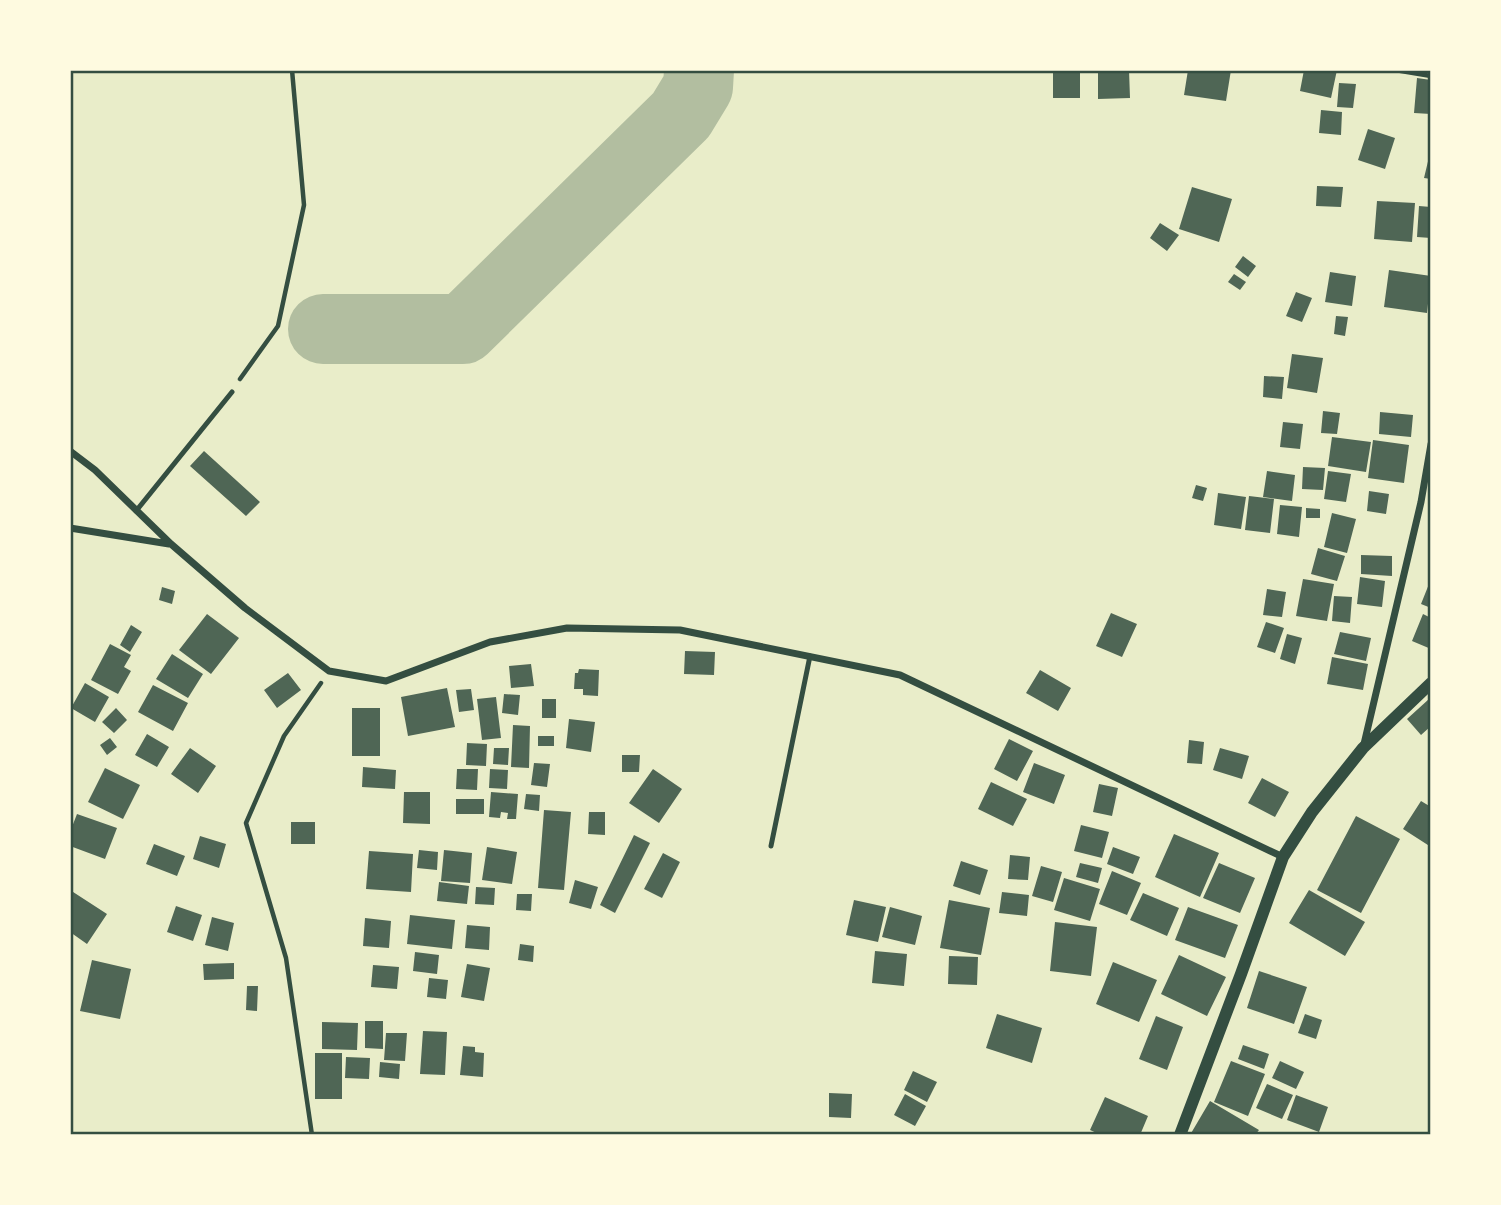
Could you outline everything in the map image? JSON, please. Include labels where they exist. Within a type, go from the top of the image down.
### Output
[{"type":"street","points":[[1363,748],[1421,502],[1431,444]]},
{"type":"street","points":[[70,451],[245,608],[329,671],[386,681],[491,642],[567,628],[680,630],[900,675],[1283,858]]},
{"type":"street","points":[[70,528],[171,544]]},
{"type":"street","points":[[1180,1135],[1283,858],[1312,812],[1363,748],[1431,683]]},
{"type":"lane","points":[[136,511],[232,391]]},
{"type":"lane","points":[[771,846],[810,656]]},
{"type":"path","points":[[232,391],[278,326],[304,205],[292,70]]},
{"type":"path","points":[[1395,70],[1431,76]]},
{"type":"path","points":[[312,1135],[286,958],[246,823],[284,736],[329,671]]},
{"type":"building","points":[[1053,70],[1080,70],[1080,98],[1053,98]]},
{"type":"building","points":[[1098,70],[1129,70],[1130,98],[1098,99]]},
{"type":"building","points":[[1188,70],[1231,70],[1226,101],[1184,95]]},
{"type":"building","points":[[1304,70],[1337,70],[1331,98],[1300,91]]},
{"type":"building","points":[[1417,78],[1431,80],[1431,114],[1414,113]]},
{"type":"building","points":[[1339,83],[1356,84],[1353,108],[1337,107]]},
{"type":"building","points":[[1321,110],[1342,112],[1341,135],[1319,133]]},
{"type":"building","points":[[1368,129],[1395,138],[1385,169],[1358,160]]},
{"type":"building","points":[[1431,154],[1431,179],[1424,178]]},
{"type":"building","points":[[1317,186],[1343,187],[1341,207],[1316,206]]},
{"type":"building","points":[[1192,187],[1232,199],[1219,242],[1179,229]]},
{"type":"building","points":[[1377,201],[1415,203],[1412,242],[1374,239]]},
{"type":"building","points":[[1419,206],[1431,207],[1431,238],[1417,237]]},
{"type":"building","points":[[1160,223],[1179,235],[1167,251],[1150,238]]},
{"type":"building","points":[[1243,256],[1256,266],[1248,277],[1235,267]]},
{"type":"building","points":[[1389,270],[1431,276],[1427,313],[1384,307]]},
{"type":"building","points":[[1330,272],[1356,276],[1352,306],[1325,302]]},
{"type":"building","points":[[1234,274],[1246,282],[1240,290],[1228,282]]},
{"type":"building","points":[[1296,292],[1312,298],[1302,322],[1286,316]]},
{"type":"building","points":[[1336,316],[1348,317],[1345,336],[1334,334]]},
{"type":"building","points":[[1292,354],[1323,358],[1317,393],[1287,388]]},
{"type":"building","points":[[1264,376],[1284,377],[1282,399],[1263,397]]},
{"type":"building","points":[[1323,411],[1340,413],[1337,434],[1321,433]]},
{"type":"building","points":[[1380,412],[1413,415],[1411,437],[1379,434]]},
{"type":"building","points":[[1283,422],[1303,424],[1300,449],[1280,447]]},
{"type":"building","points":[[1332,437],[1371,442],[1366,472],[1328,466]]},
{"type":"building","points":[[1373,440],[1409,445],[1404,483],[1368,478]]},
{"type":"building","points":[[204,451],[260,502],[246,516],[190,466]]},
{"type":"building","points":[[1303,467],[1325,468],[1323,490],[1302,489]]},
{"type":"building","points":[[1267,471],[1295,475],[1292,501],[1263,497]]},
{"type":"building","points":[[1328,471],[1351,474],[1346,502],[1324,499]]},
{"type":"building","points":[[1196,485],[1207,488],[1203,501],[1192,498]]},
{"type":"building","points":[[1369,491],[1389,494],[1386,514],[1367,511]]},
{"type":"building","points":[[1218,493],[1246,497],[1241,529],[1214,525]]},
{"type":"building","points":[[1249,496],[1274,499],[1270,533],[1245,530]]},
{"type":"building","points":[[1280,505],[1302,507],[1299,537],[1277,534]]},
{"type":"building","points":[[1306,508],[1320,509],[1320,518],[1306,518]]},
{"type":"building","points":[[1332,513],[1356,519],[1347,553],[1324,547]]},
{"type":"building","points":[[1318,548],[1345,556],[1337,581],[1311,574]]},
{"type":"building","points":[[1361,555],[1392,556],[1392,576],[1361,574]]},
{"type":"building","points":[[1360,577],[1385,581],[1382,607],[1357,604]]},
{"type":"building","points":[[1303,579],[1334,584],[1327,621],[1296,616]]},
{"type":"building","points":[[1431,579],[1431,608],[1421,604]]},
{"type":"building","points":[[162,587],[175,591],[172,604],[159,600]]},
{"type":"building","points":[[1267,589],[1286,592],[1282,617],[1263,615]]},
{"type":"building","points":[[1334,596],[1352,597],[1350,623],[1332,621]]},
{"type":"building","points":[[1111,613],[1137,624],[1122,657],[1096,646]]},
{"type":"building","points":[[207,614],[239,638],[211,674],[179,650]]},
{"type":"building","points":[[1423,614],[1431,618],[1431,649],[1412,641]]},
{"type":"building","points":[[1266,622],[1284,628],[1275,653],[1257,647]]},
{"type":"building","points":[[131,625],[142,632],[130,652],[120,645]]},
{"type":"building","points":[[1340,632],[1371,638],[1366,661],[1334,654]]},
{"type":"building","points":[[1287,634],[1302,638],[1295,664],[1280,659]]},
{"type":"building","points":[[110,644],[131,655],[124,667],[131,671],[118,694],[91,680]]},
{"type":"building","points":[[685,651],[715,652],[714,675],[684,674]]},
{"type":"building","points":[[172,654],[203,674],[188,698],[156,679]]},
{"type":"building","points":[[1332,657],[1368,664],[1363,690],[1327,684]]},
{"type":"building","points":[[531,664],[534,686],[511,688],[509,666]]},
{"type":"building","points":[[579,669],[599,670],[598,696],[583,695],[583,689],[574,689],[575,673],[578,673]]},
{"type":"building","points":[[1040,670],[1071,688],[1058,711],[1026,693]]},
{"type":"building","points":[[288,673],[301,690],[277,708],[264,690]]},
{"type":"building","points":[[85,683],[109,697],[95,722],[71,708]]},
{"type":"building","points":[[153,685],[188,703],[173,731],[138,712]]},
{"type":"building","points":[[447,688],[455,727],[408,736],[401,697]]},
{"type":"building","points":[[471,689],[474,710],[459,712],[456,690]]},
{"type":"building","points":[[504,694],[520,695],[518,715],[502,713]]},
{"type":"building","points":[[496,697],[501,738],[482,740],[477,699]]},
{"type":"building","points":[[542,699],[556,699],[556,718],[542,718]]},
{"type":"building","points":[[1429,699],[1431,726],[1421,735],[1407,719]]},
{"type":"building","points":[[116,708],[127,720],[114,733],[102,722]]},
{"type":"building","points":[[352,708],[380,708],[380,756],[352,756]]},
{"type":"building","points":[[569,719],[595,722],[591,752],[566,748]]},
{"type":"building","points":[[513,725],[530,726],[529,768],[511,767]]},
{"type":"building","points":[[147,734],[169,747],[157,767],[135,755]]},
{"type":"building","points":[[538,736],[554,736],[554,746],[538,746]]},
{"type":"building","points":[[110,738],[117,747],[107,755],[100,745]]},
{"type":"building","points":[[1009,739],[1033,751],[1017,781],[994,769]]},
{"type":"building","points":[[1189,740],[1204,742],[1202,764],[1187,763]]},
{"type":"building","points":[[467,743],[487,744],[486,766],[466,765]]},
{"type":"building","points":[[190,748],[216,766],[198,793],[171,774]]},
{"type":"building","points":[[494,748],[509,748],[508,765],[493,764]]},
{"type":"building","points":[[1220,748],[1249,756],[1242,779],[1213,770]]},
{"type":"building","points":[[622,755],[640,755],[639,772],[622,772]]},
{"type":"building","points":[[534,763],[550,764],[547,787],[531,785]]},
{"type":"building","points":[[1034,763],[1065,775],[1054,804],[1023,792]]},
{"type":"building","points":[[363,767],[396,770],[395,789],[362,787]]},
{"type":"building","points":[[105,768],[140,785],[123,819],[88,802]]},
{"type":"building","points":[[457,769],[478,769],[477,790],[456,789]]},
{"type":"building","points":[[490,769],[508,770],[507,789],[489,788]]},
{"type":"building","points":[[653,769],[682,789],[659,823],[629,803]]},
{"type":"building","points":[[1262,778],[1289,792],[1275,817],[1248,803]]},
{"type":"building","points":[[991,782],[1027,799],[1013,826],[978,809]]},
{"type":"building","points":[[1099,784],[1118,788],[1112,816],[1093,812]]},
{"type":"building","points":[[404,792],[430,792],[430,824],[403,823]]},
{"type":"building","points":[[491,792],[518,794],[516,819],[507,819],[508,813],[501,812],[500,818],[489,817]]},
{"type":"building","points":[[526,794],[540,795],[539,811],[524,809]]},
{"type":"building","points":[[456,799],[484,799],[484,814],[456,814]]},
{"type":"building","points":[[1421,801],[1431,807],[1431,847],[1403,829]]},
{"type":"building","points":[[544,810],[571,812],[564,890],[538,888]]},
{"type":"building","points":[[589,812],[605,812],[605,835],[588,834]]},
{"type":"building","points":[[77,814],[117,828],[105,859],[70,846],[70,832]]},
{"type":"building","points":[[1356,816],[1400,839],[1361,913],[1317,890]]},
{"type":"building","points":[[291,822],[315,822],[315,844],[291,844]]},
{"type":"building","points":[[1081,825],[1109,832],[1102,858],[1074,851]]},
{"type":"building","points":[[1174,834],[1219,853],[1200,897],[1155,877]]},
{"type":"building","points":[[634,835],[650,843],[615,913],[600,905]]},
{"type":"building","points":[[200,836],[226,844],[219,868],[193,859]]},
{"type":"building","points":[[154,844],[185,856],[177,876],[146,864]]},
{"type":"building","points":[[487,847],[517,852],[512,884],[482,880]]},
{"type":"building","points":[[1113,847],[1140,857],[1133,874],[1107,864]]},
{"type":"building","points":[[419,850],[438,852],[437,870],[417,868]]},
{"type":"building","points":[[444,850],[472,853],[470,883],[441,881]]},
{"type":"building","points":[[369,851],[413,854],[411,892],[366,889]]},
{"type":"building","points":[[663,853],[680,862],[662,898],[644,889]]},
{"type":"building","points":[[1010,855],[1030,857],[1028,880],[1008,879]]},
{"type":"building","points":[[961,861],[988,870],[980,895],[953,886]]},
{"type":"building","points":[[1080,863],[1102,868],[1098,883],[1076,877]]},
{"type":"building","points":[[1219,863],[1255,878],[1240,913],[1203,898]]},
{"type":"building","points":[[1041,866],[1062,872],[1053,902],[1032,896]]},
{"type":"building","points":[[1112,871],[1141,883],[1127,915],[1099,904]]},
{"type":"building","points":[[1064,878],[1100,889],[1090,921],[1054,910]]},
{"type":"building","points":[[575,880],[598,887],[591,909],[569,903]]},
{"type":"building","points":[[439,882],[469,886],[467,904],[437,901]]},
{"type":"building","points":[[476,887],[495,888],[494,905],[475,904]]},
{"type":"building","points":[[70,890],[107,914],[87,944],[70,932]]},
{"type":"building","points":[[1309,890],[1365,922],[1345,956],[1289,923]]},
{"type":"building","points":[[1002,892],[1029,895],[1027,916],[999,913]]},
{"type":"building","points":[[1143,893],[1179,908],[1167,936],[1130,920]]},
{"type":"building","points":[[517,894],[532,894],[531,911],[516,910]]},
{"type":"building","points":[[854,900],[886,907],[878,942],[846,935]]},
{"type":"building","points":[[949,900],[990,908],[981,955],[940,948]]},
{"type":"building","points":[[176,906],[202,915],[193,941],[167,932]]},
{"type":"building","points":[[890,907],[922,916],[915,945],[882,937]]},
{"type":"building","points":[[1188,907],[1238,925],[1225,958],[1175,940]]},
{"type":"building","points":[[410,915],[455,920],[452,949],[407,944]]},
{"type":"building","points":[[212,917],[234,923],[228,951],[205,945]]},
{"type":"building","points":[[365,918],[391,921],[389,948],[363,946]]},
{"type":"building","points":[[1055,922],[1097,927],[1091,976],[1050,971]]},
{"type":"building","points":[[467,925],[490,927],[489,950],[465,948]]},
{"type":"building","points":[[520,944],[534,946],[533,962],[518,960]]},
{"type":"building","points":[[875,951],[907,954],[904,986],[872,983]]},
{"type":"building","points":[[415,952],[439,955],[437,974],[413,971]]},
{"type":"building","points":[[1179,955],[1226,977],[1207,1016],[1161,994]]},
{"type":"building","points":[[949,956],[978,957],[977,985],[948,984]]},
{"type":"building","points":[[92,960],[131,969],[120,1019],[80,1011]]},
{"type":"building","points":[[1113,962],[1157,980],[1139,1022],[1096,1004]]},
{"type":"building","points":[[234,963],[234,979],[204,980],[203,964]]},
{"type":"building","points":[[467,964],[490,968],[484,1001],[461,997]]},
{"type":"building","points":[[373,965],[399,967],[397,989],[371,987]]},
{"type":"building","points":[[1259,971],[1307,987],[1294,1024],[1247,1008]]},
{"type":"building","points":[[429,978],[448,980],[446,999],[427,997]]},
{"type":"building","points":[[247,986],[258,986],[257,1011],[246,1010]]},
{"type":"building","points":[[997,1014],[1042,1028],[1032,1063],[986,1048]]},
{"type":"building","points":[[1305,1014],[1322,1020],[1316,1039],[1298,1033]]},
{"type":"building","points":[[1156,1016],[1183,1027],[1167,1070],[1139,1059]]},
{"type":"building","points":[[365,1021],[383,1021],[383,1049],[365,1048]]},
{"type":"building","points":[[322,1022],[358,1023],[357,1050],[322,1049]]},
{"type":"building","points":[[423,1031],[447,1032],[445,1075],[420,1074]]},
{"type":"building","points":[[386,1033],[407,1033],[405,1061],[384,1060]]},
{"type":"building","points":[[1243,1045],[1269,1054],[1264,1069],[1238,1059]]},
{"type":"building","points":[[463,1046],[475,1047],[475,1052],[484,1053],[483,1077],[460,1075]]},
{"type":"building","points":[[315,1053],[342,1053],[342,1099],[315,1099]]},
{"type":"building","points":[[346,1057],[370,1058],[369,1079],[345,1078]]},
{"type":"building","points":[[1231,1061],[1265,1074],[1248,1116],[1214,1102]]},
{"type":"building","points":[[1280,1061],[1304,1072],[1296,1089],[1272,1078]]},
{"type":"building","points":[[380,1062],[400,1064],[399,1079],[379,1077]]},
{"type":"building","points":[[913,1071],[937,1082],[927,1102],[904,1090]]},
{"type":"building","points":[[1267,1084],[1293,1095],[1282,1119],[1256,1108]]},
{"type":"building","points":[[829,1093],[852,1094],[851,1118],[829,1117]]},
{"type":"building","points":[[905,1094],[926,1106],[915,1126],[894,1115]]},
{"type":"building","points":[[1296,1095],[1328,1107],[1319,1132],[1287,1120]]},
{"type":"building","points":[[1105,1097],[1148,1116],[1140,1135],[1101,1135],[1090,1130]]},
{"type":"building","points":[[1210,1101],[1259,1130],[1255,1135],[1190,1135]]},
{"type":"taxiway","points":[[323,329],[463,329],[681,115],[698,87],[699,70]]}]
